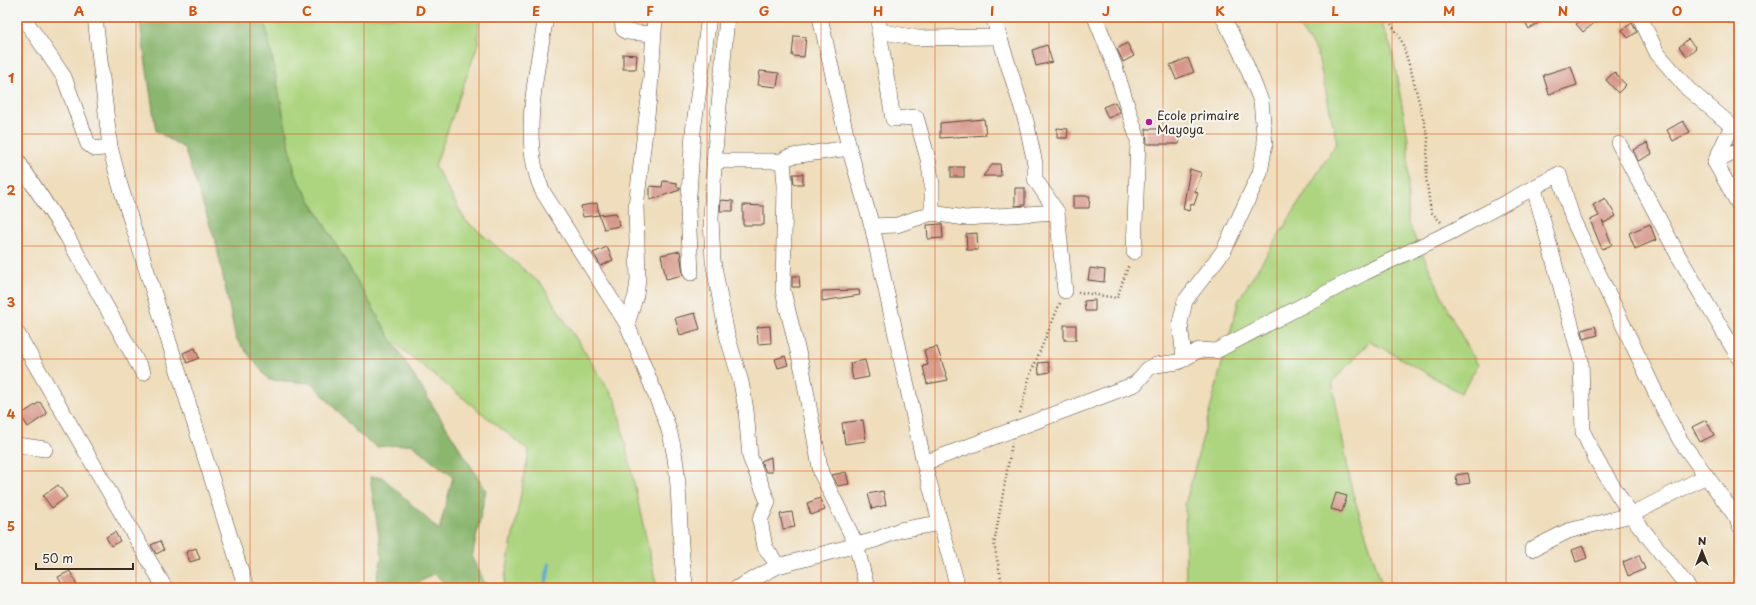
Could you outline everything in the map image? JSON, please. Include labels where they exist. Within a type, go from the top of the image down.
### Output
[{"type":"street","points":[[17,20],[24,17],[64,77],[76,112],[91,147],[95,149],[110,147]]},
{"type":"street","points":[[95,17],[110,147],[120,185],[194,428],[246,588]]},
{"type":"street","points":[[546,17],[534,88],[531,158],[534,171],[543,192],[627,324],[672,437],[679,492],[682,570],[686,588]]},
{"type":"street","points":[[622,17],[623,29],[627,32],[653,34]]},
{"type":"street","points":[[627,324],[636,295],[638,280],[636,206],[650,90],[654,17]]},
{"type":"street","points":[[690,273],[688,210],[693,132],[709,17]]},
{"type":"street","points":[[727,17],[714,161],[711,218],[713,261],[727,335],[741,382],[746,410],[750,457],[768,502],[760,520],[765,547],[778,566]]},
{"type":"street","points":[[820,17],[849,148],[872,226],[924,463],[958,588]]},
{"type":"street","points":[[993,17],[1015,81],[1026,121],[1035,164],[1035,179],[1058,212],[1065,290]]},
{"type":"street","points":[[1095,17],[1115,67],[1138,140],[1134,252]]},
{"type":"street","points":[[1184,359],[1180,323],[1186,301],[1224,250],[1260,173],[1265,144],[1261,101],[1243,57],[1223,17]]},
{"type":"street","points":[[1640,17],[1657,53],[1688,89],[1736,127],[1715,162]]},
{"type":"street","points":[[932,213],[932,185],[925,147],[916,117],[893,119],[879,24],[917,38],[999,37]]},
{"type":"street","points":[[1619,144],[1678,255],[1739,358]]},
{"type":"street","points":[[714,161],[783,161],[786,158],[793,156],[849,148]]},
{"type":"street","points":[[1715,162],[1739,150]]},
{"type":"street","points":[[17,160],[67,236],[143,373]]},
{"type":"street","points":[[783,161],[786,185],[783,291],[802,368],[821,473],[856,544],[867,588]]},
{"type":"street","points":[[1715,162],[1739,205]]},
{"type":"street","points":[[924,463],[1135,384],[1148,368],[1156,364],[1178,362],[1199,350],[1216,351],[1364,273],[1451,232],[1559,174],[1573,220],[1625,332],[1680,440],[1737,518],[1739,525]]},
{"type":"street","points":[[1534,188],[1581,361],[1583,432],[1597,461],[1631,515],[1689,588]]},
{"type":"street","points":[[872,226],[897,225],[932,213],[965,218],[1058,212]]},
{"type":"street","points":[[17,333],[165,588]]},
{"type":"street","points":[[17,445],[45,449]]},
{"type":"street","points":[[1532,548],[1568,531],[1631,515],[1706,476]]},
{"type":"street","points":[[737,588],[778,566],[875,540],[900,530],[940,523]]},
{"type":"path","points":[[1387,17],[1402,42],[1412,74],[1428,138],[1426,177],[1431,212],[1451,232]]},
{"type":"path","points":[[999,588],[1002,583],[994,544],[1015,430],[1030,375],[1065,290],[1117,298],[1134,252]]},
{"type":"green space","points":[[139,17],[264,17],[295,174],[392,341],[486,490],[472,558],[488,588],[448,588],[435,573],[410,588],[374,588],[382,557],[370,477],[382,477],[439,530],[453,477],[411,444],[377,447],[357,433],[312,383],[269,380],[236,339],[216,243],[184,148],[156,131]]},
{"type":"green space","points":[[264,17],[479,17],[478,44],[435,166],[465,220],[542,285],[616,401],[657,588],[503,588],[529,451],[392,341],[295,174]]},
{"type":"green space","points":[[1292,17],[1379,17],[1392,50],[1408,139],[1408,223],[1455,324],[1478,365],[1461,393],[1370,341],[1332,382],[1352,491],[1383,588],[1186,588],[1185,505],[1239,299],[1337,142],[1317,52]]},
{"type":"building","points":[[1522,17],[1549,17],[1529,29]]},
{"type":"building","points":[[1585,17],[1602,17],[1583,32],[1576,24]]},
{"type":"building","points":[[1632,23],[1637,32],[1628,38],[1622,30]]},
{"type":"building","points":[[794,36],[806,37],[804,57],[792,56]]},
{"type":"building","points":[[1688,39],[1696,48],[1687,56],[1679,47]]},
{"type":"building","points":[[1127,43],[1134,56],[1123,62],[1117,49]]},
{"type":"building","points":[[1047,45],[1052,62],[1036,66],[1032,50]]},
{"type":"building","points":[[623,54],[637,55],[636,69],[623,69]]},
{"type":"building","points":[[1188,58],[1194,72],[1176,79],[1170,65]]},
{"type":"building","points":[[1571,66],[1577,85],[1549,94],[1543,75]]},
{"type":"building","points":[[760,71],[779,73],[777,87],[758,85]]},
{"type":"building","points":[[1614,72],[1626,85],[1618,93],[1606,80]]},
{"type":"building","points":[[1115,102],[1120,113],[1108,118],[1103,107]]},
{"type":"building","points":[[984,119],[986,135],[940,138],[940,123]]},
{"type":"building","points":[[1683,121],[1690,132],[1673,141],[1667,130]]},
{"type":"building","points":[[1057,128],[1068,129],[1067,138],[1057,138]]},
{"type":"building","points":[[1146,129],[1183,129],[1179,144],[1147,144]]},
{"type":"building","points":[[1647,143],[1652,154],[1638,161],[1633,150]]},
{"type":"building","points":[[993,164],[1000,164],[1001,176],[983,176]]},
{"type":"building","points":[[951,167],[964,167],[964,177],[951,177]]},
{"type":"building","points":[[1190,169],[1202,173],[1195,192],[1198,193],[1194,205],[1191,204],[1189,211],[1183,209]]},
{"type":"building","points":[[793,174],[803,174],[803,184],[794,184]]},
{"type":"building","points":[[663,181],[677,183],[677,187],[680,188],[680,190],[650,200],[650,186],[662,187]]},
{"type":"building","points":[[1015,188],[1025,188],[1025,205],[1015,206]]},
{"type":"building","points":[[1073,196],[1090,196],[1089,208],[1073,208]]},
{"type":"building","points":[[1605,198],[1616,216],[1604,223],[1602,220],[1612,245],[1602,249],[1590,220],[1599,216],[1593,205]]},
{"type":"building","points":[[721,200],[733,201],[733,211],[720,211]]},
{"type":"building","points":[[597,203],[599,215],[583,217],[581,206]]},
{"type":"building","points":[[743,205],[764,206],[764,225],[743,225]]},
{"type":"building","points":[[616,213],[620,226],[604,229],[599,215]]},
{"type":"building","points":[[942,224],[943,238],[928,239],[927,225]]},
{"type":"building","points":[[1650,224],[1656,240],[1635,249],[1629,233]]},
{"type":"building","points":[[977,233],[978,250],[967,250],[966,234]]},
{"type":"building","points":[[607,247],[613,260],[601,266],[593,253]]},
{"type":"building","points":[[680,251],[683,275],[666,279],[661,255]]},
{"type":"building","points":[[1090,268],[1105,270],[1104,282],[1088,280]]},
{"type":"building","points":[[792,276],[799,276],[800,287],[792,287]]},
{"type":"building","points":[[859,290],[860,295],[822,301],[822,291]]},
{"type":"building","points":[[1095,300],[1095,311],[1085,311],[1084,301]]},
{"type":"building","points":[[695,313],[700,329],[680,335],[675,318]]},
{"type":"building","points":[[1064,325],[1076,325],[1076,340],[1064,340]]},
{"type":"building","points":[[770,326],[771,343],[758,344],[757,327]]},
{"type":"building","points":[[1595,326],[1598,335],[1584,339],[1582,330]]},
{"type":"building","points":[[937,347],[948,380],[927,384],[923,366],[928,365],[924,350]]},
{"type":"building","points":[[195,348],[199,358],[187,363],[183,353]]},
{"type":"building","points":[[785,356],[788,365],[778,368],[775,359]]},
{"type":"building","points":[[865,360],[869,377],[853,380],[850,363]]},
{"type":"building","points":[[1048,362],[1050,372],[1039,374],[1038,363]]},
{"type":"building","points":[[40,402],[47,414],[28,427],[20,415]]},
{"type":"building","points":[[863,420],[866,441],[845,444],[842,423]]},
{"type":"building","points":[[1706,420],[1714,435],[1700,442],[1692,427]]},
{"type":"building","points":[[771,457],[772,472],[766,472],[761,461]]},
{"type":"building","points":[[846,472],[849,484],[838,486],[832,475]]},
{"type":"building","points":[[1468,473],[1470,483],[1457,485],[1456,475]]},
{"type":"building","points":[[58,485],[67,497],[52,508],[43,496]]},
{"type":"building","points":[[883,491],[886,505],[872,509],[868,494]]},
{"type":"building","points":[[1336,493],[1347,496],[1342,512],[1331,509]]},
{"type":"building","points":[[820,498],[825,510],[811,515],[807,503]]},
{"type":"building","points":[[792,512],[795,527],[783,529],[780,514]]},
{"type":"building","points":[[115,532],[120,541],[111,546],[106,537]]},
{"type":"building","points":[[160,541],[164,550],[156,554],[151,545]]},
{"type":"building","points":[[1583,546],[1587,558],[1576,562],[1572,550]]},
{"type":"building","points":[[196,548],[200,559],[190,562],[186,552]]},
{"type":"building","points":[[1639,555],[1645,569],[1628,576],[1623,562]]},
{"type":"building","points":[[70,571],[78,588],[64,588],[58,577]]},
{"type":"waterway","points":[[545,588],[549,564]]},
{"type":"place","name":"Ecole primaire Mayoya","points":[[1149,122]]}]
